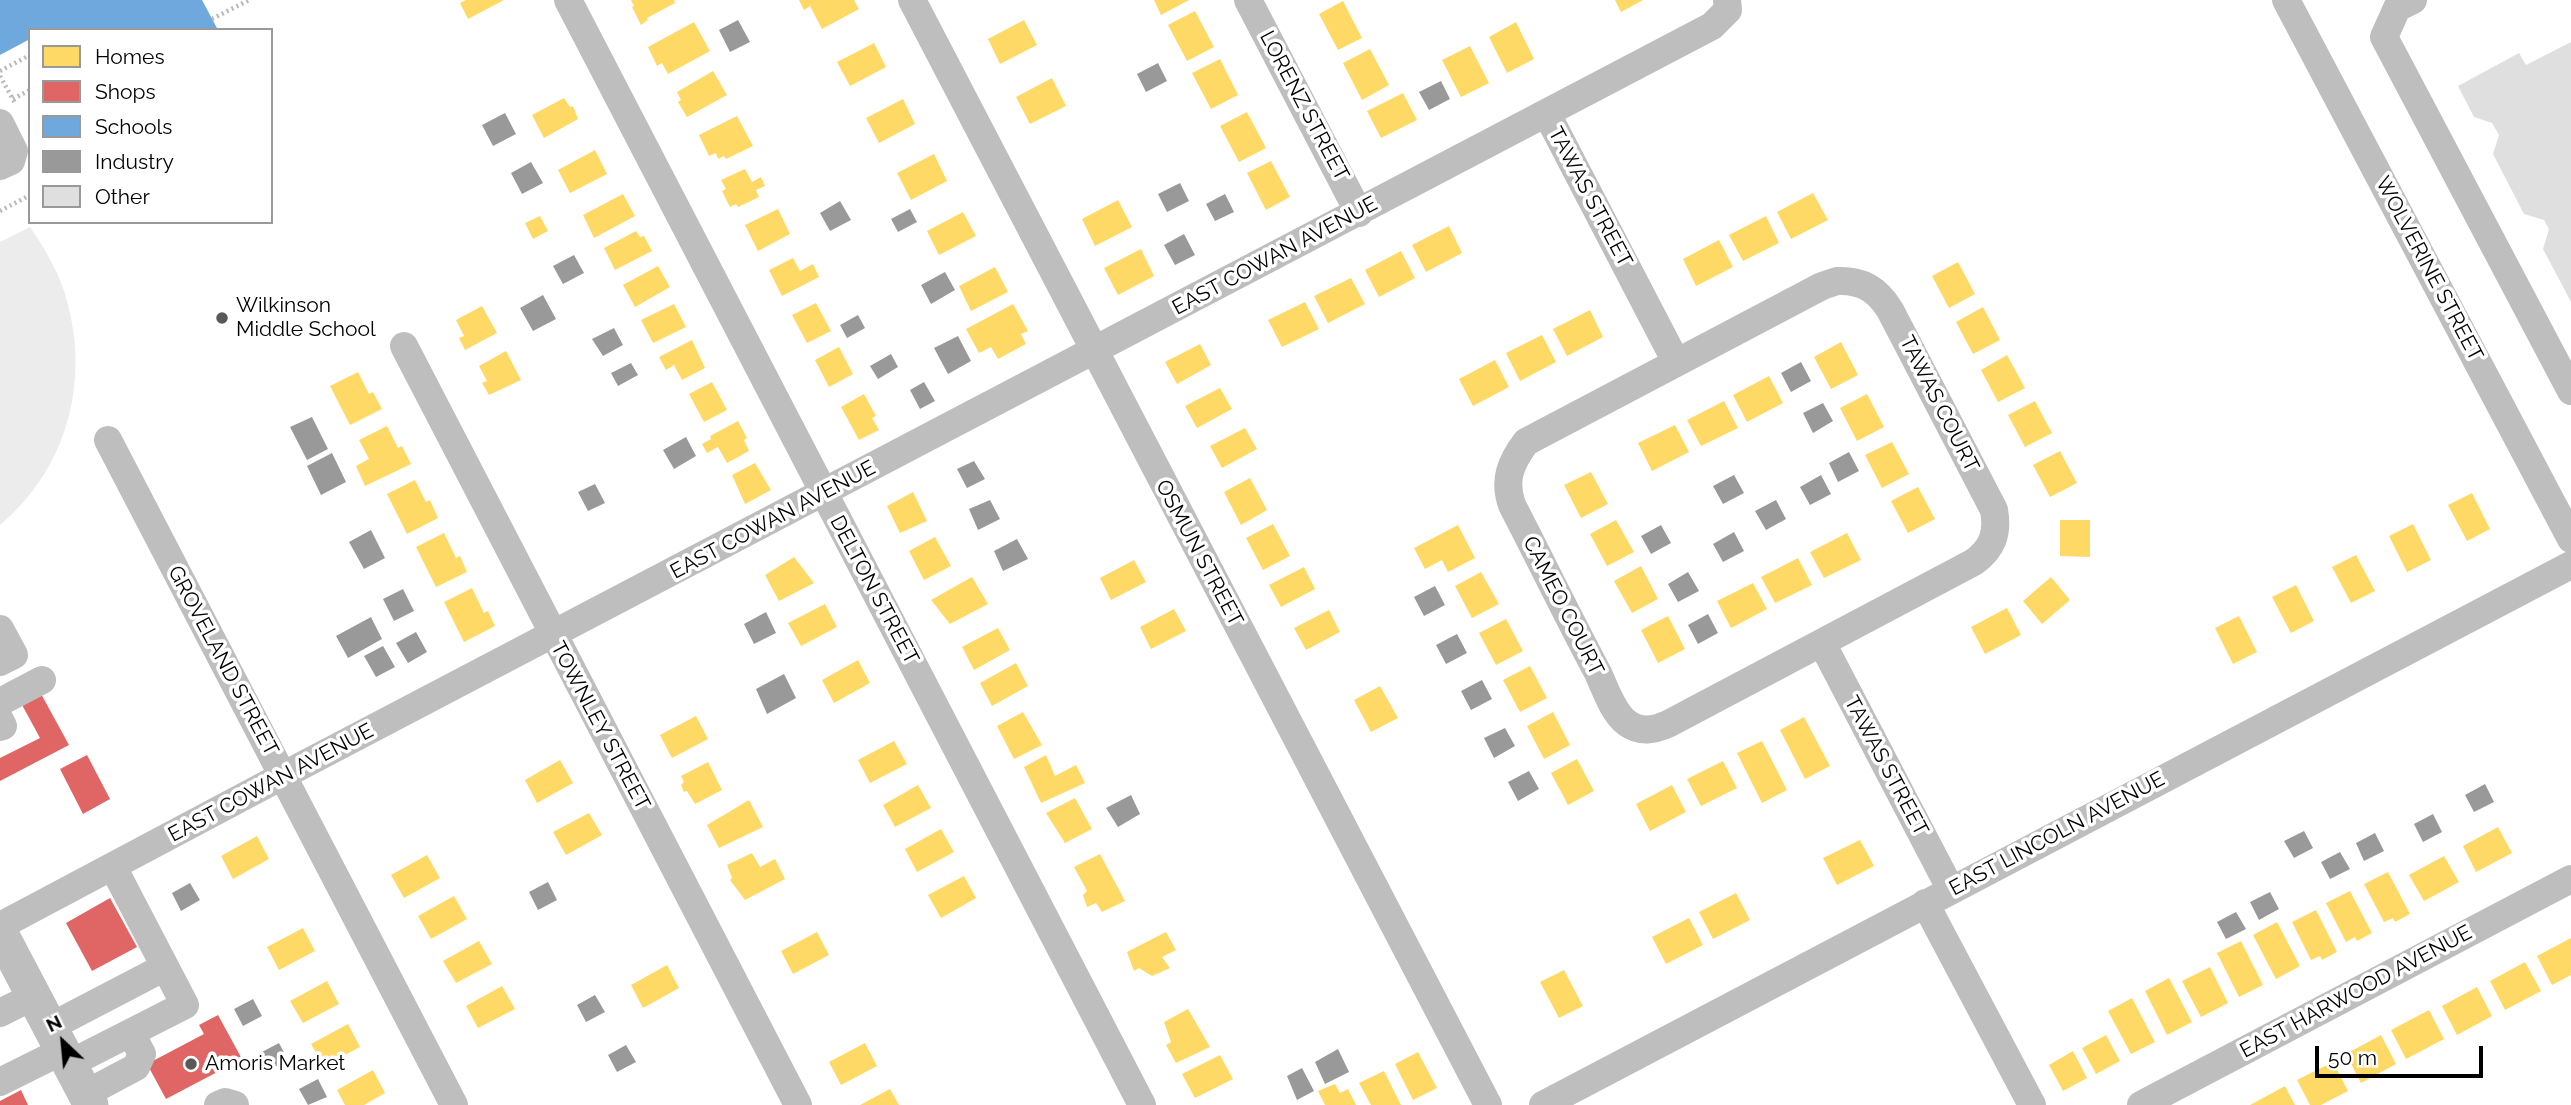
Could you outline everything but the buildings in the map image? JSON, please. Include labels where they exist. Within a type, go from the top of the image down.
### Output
[{"type":"main road","points":[[0,932],[71,1068]]},
{"type":"street","name":"DELTON STREET","points":[[568,0],[1142,1105]]},
{"type":"street","name":"OSMUN STREET","points":[[912,0],[1488,1105]]},
{"type":"street","name":"LORENZ STREET","points":[[1248,0],[1359,213]]},
{"type":"street","name":"TAWAS STREET","points":[[1676,362],[1547,114],[1712,26],[1728,10],[1727,0]]},
{"type":"street","points":[[2413,0],[2398,8],[2384,37],[2571,391]]},
{"type":"street","name":"WOLVERINE STREET","points":[[2288,1],[2571,539]]},
{"type":"street","points":[[0,166],[11,161],[14,151],[6,111]]},
{"type":"street","name":"EAST COWAN AVENUE","points":[[0,926],[1547,114]]},
{"type":"street","name":"TAWAS COURT","points":[[1676,362],[1822,286],[1837,281],[1853,281],[1874,290],[1890,310],[1994,510],[1997,524],[1995,536],[1987,552],[1974,562],[1822,643]]},
{"type":"street","name":"TOWNLEY STREET","points":[[404,346],[798,1105]]},
{"type":"street","name":"CAMEO COURT","points":[[1676,362],[1526,442],[1507,477],[1507,492],[1512,505],[1583,645],[1622,718],[1645,730],[1658,729],[1822,643]]},
{"type":"street","name":"GROVELAND STREET","points":[[108,440],[454,1105]]},
{"type":"street","name":"EAST LINCOLN AVENUE","points":[[1543,1105],[2571,565]]},
{"type":"street","points":[[0,629],[13,655],[0,662]]},
{"type":"street","name":"TAWAS STREET","points":[[1822,643],[1951,890]]},
{"type":"street","points":[[0,702],[42,680]]},
{"type":"street","points":[[0,720],[3,726],[0,727]]},
{"type":"street","points":[[0,1082],[71,1068],[136,1067],[142,1054],[131,1033],[185,1006],[113,867]]},
{"type":"street","name":"EAST HARWOOD AVENUE","points":[[2141,1105],[2571,879]]},
{"type":"street","points":[[1925,903],[2032,1105]]},
{"type":"street","points":[[71,1068],[165,967]]},
{"type":"street","points":[[0,1013],[33,996]]},
{"type":"street","points":[[218,1105],[225,1101],[235,1105]]},
{"type":"path","points":[[212,19],[249,0]]},
{"type":"path","points":[[0,71],[28,56]]},
{"type":"path","points":[[6,111],[28,92]]},
{"type":"path","points":[[0,211],[28,196]]},
{"type":"shaded area","points":[[30,227],[63,288],[75,353],[74,385],[69,417],[58,447],[43,475],[24,501],[0,525],[0,242]]},
{"type":"place","name":"Wilkinson Middle School","points":[[222,318]]},
{"type":"place","name":"Amoris Market","points":[[191,1064]]}]
